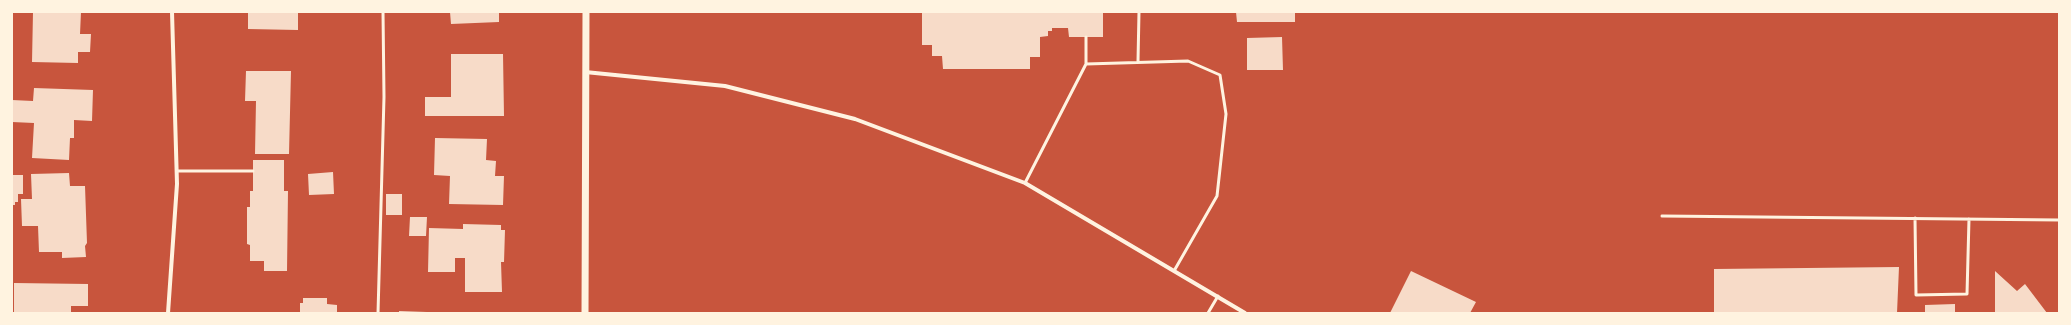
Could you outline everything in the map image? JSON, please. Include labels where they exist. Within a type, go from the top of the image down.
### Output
[{"type":"street","points":[[168,313],[177,171],[172,12]]},
{"type":"street","points":[[585,313],[586,12]]},
{"type":"street","points":[[585,72],[725,86],[855,119],[1025,183],[1245,313]]},
{"type":"lane","points":[[378,313],[384,97],[383,12]]},
{"type":"lane","points":[[1138,62],[1139,12]]},
{"type":"lane","points":[[1025,183],[1086,64],[1086,37]]},
{"type":"lane","points":[[1086,64],[1188,61],[1220,76],[1226,114],[1217,196],[1174,272]]},
{"type":"lane","points":[[177,171],[253,171]]},
{"type":"lane","points":[[1662,216],[2059,220]]},
{"type":"lane","points":[[1915,218],[1916,295],[1967,294],[1969,219]]},
{"type":"lane","points":[[1208,313],[1218,296]]},
{"type":"building","points":[[33,12],[81,12],[80,34],[91,34],[90,52],[78,52],[78,63],[32,62]]},
{"type":"building","points":[[248,12],[298,12],[298,30],[248,29]]},
{"type":"building","points":[[450,12],[499,12],[499,22],[451,24]]},
{"type":"building","points":[[922,12],[1103,12],[1103,37],[1069,37],[1068,28],[1052,28],[1052,31],[1048,31],[1048,36],[1040,37],[1040,57],[1030,57],[1030,69],[943,69],[942,56],[932,56],[932,45],[922,45]]},
{"type":"building","points":[[1236,12],[1295,12],[1295,22],[1237,22]]},
{"type":"building","points":[[1282,37],[1283,70],[1247,70],[1247,38]]},
{"type":"building","points":[[451,54],[503,54],[504,116],[425,116],[425,97],[451,97]]},
{"type":"building","points":[[246,71],[291,71],[289,154],[255,154],[256,101],[245,101]]},
{"type":"building","points":[[34,88],[93,90],[92,121],[74,120],[74,138],[70,138],[69,160],[32,158],[34,123],[12,122],[12,100],[33,101]]},
{"type":"building","points":[[435,138],[487,139],[486,160],[496,161],[495,176],[504,176],[503,205],[449,204],[450,176],[434,175]]},
{"type":"building","points":[[253,160],[284,160],[284,191],[288,191],[287,271],[264,271],[264,261],[250,261],[250,245],[247,244],[247,207],[250,207],[250,191],[253,191]]},
{"type":"building","points":[[333,172],[334,194],[309,195],[308,174]]},
{"type":"building","points":[[69,173],[70,186],[85,186],[86,257],[62,258],[62,252],[39,252],[38,226],[22,226],[21,199],[32,199],[31,174]]},
{"type":"building","points":[[12,175],[23,175],[23,194],[18,194],[18,202],[15,202],[15,205],[12,205]]},
{"type":"building","points":[[386,194],[402,194],[402,215],[386,215]]},
{"type":"building","points":[[410,217],[427,217],[426,236],[409,236]]},
{"type":"building","points":[[463,224],[501,225],[501,230],[505,230],[504,262],[501,262],[502,292],[465,292],[465,258],[455,258],[455,272],[428,272],[429,228],[463,229]]},
{"type":"building","points":[[1899,267],[1897,313],[1714,313],[1714,269]]},
{"type":"building","points":[[1411,271],[1476,302],[1470,313],[1390,313]]},
{"type":"building","points":[[1995,271],[2017,291],[2025,284],[2047,313],[1995,313]]},
{"type":"building","points":[[14,283],[88,284],[88,306],[71,306],[71,313],[14,313]]},
{"type":"building","points":[[303,298],[327,298],[327,304],[337,305],[337,313],[300,313],[300,303],[303,303]]},
{"type":"building","points":[[1955,304],[1955,313],[1925,313],[1925,305]]},
{"type":"building","points":[[399,311],[427,312],[427,313],[399,313]]}]
